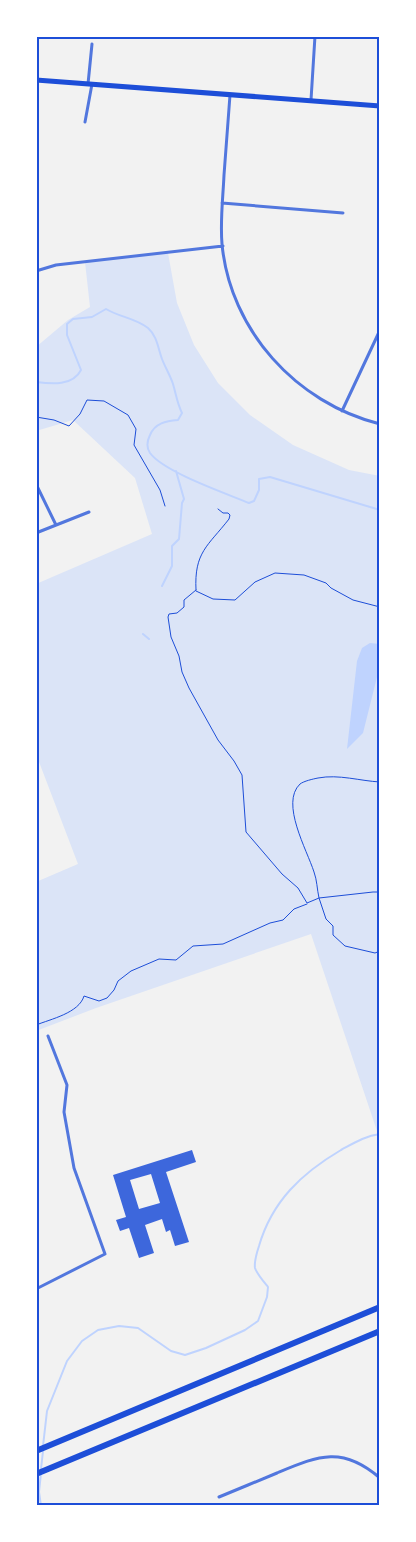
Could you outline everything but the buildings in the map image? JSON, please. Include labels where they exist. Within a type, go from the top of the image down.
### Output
[{"type":"highway","points":[[36,1451],[380,1307]]},
{"type":"highway","points":[[36,1474],[380,1331]]},
{"type":"main road","points":[[36,80],[380,106]]},
{"type":"street","points":[[311,101],[315,36]]},
{"type":"street","points":[[85,122],[90,84],[92,44]]},
{"type":"street","points":[[230,95],[222,203],[223,246],[227,270],[235,297],[263,347],[296,382],[312,394],[342,411],[380,424]]},
{"type":"street","points":[[222,203],[343,213]]},
{"type":"street","points":[[36,271],[56,265],[223,246]]},
{"type":"street","points":[[342,411],[380,330]]},
{"type":"street","points":[[36,484],[56,525]]},
{"type":"street","points":[[36,533],[88,512]]},
{"type":"street","points":[[36,1289],[105,1254],[74,1168],[64,1112],[67,1085],[48,1036]]},
{"type":"street","points":[[219,1497],[305,1462],[325,1456],[354,1461],[368,1468],[380,1478]]},
{"type":"path","points":[[36,418],[54,420],[70,426],[80,414],[87,400],[104,401],[128,415],[136,429],[134,445],[160,490],[165,506]]},
{"type":"path","points":[[196,590],[195,571],[203,551],[229,519],[230,515],[228,513],[223,513],[218,509]]},
{"type":"path","points":[[196,590],[213,599],[235,600],[255,582],[274,573],[304,575],[326,583],[330,588],[353,600],[380,607]]},
{"type":"path","points":[[196,590],[184,600],[184,607],[168,617],[171,637],[179,656],[182,672],[218,740],[242,775],[246,832],[282,874],[298,888],[308,903]]},
{"type":"path","points":[[380,782],[344,777],[320,778],[301,783],[292,802],[296,823],[315,874],[319,898],[326,919],[333,926],[333,936],[345,946],[375,952],[380,951]]},
{"type":"path","points":[[36,1025],[77,1007],[84,996],[96,1000],[107,998],[122,978],[159,959],[176,960],[193,946],[227,943],[254,929],[278,920],[284,920],[294,909],[319,898],[380,892]]},
{"type":"shaded area","points":[[168,253],[177,303],[194,345],[218,383],[250,415],[293,445],[349,470],[380,476],[380,1140],[311,934],[96,1008],[36,1031],[36,882],[78,864],[36,754],[36,584],[152,534],[135,478],[73,420],[36,431],[36,347],[68,320],[90,307],[85,262]]},
{"type":"water","points":[[370,643],[380,644],[380,665],[363,733],[347,749],[357,661],[362,648]]},
{"type":"waterway","points":[[36,382],[62,383],[73,379],[77,375],[81,370],[67,335],[67,324],[73,319],[92,317],[106,309],[138,322],[151,331],[173,384],[182,413],[178,420],[165,422],[158,425],[152,431],[148,448],[157,460],[181,475],[249,503],[254,501],[259,490],[259,479],[270,477],[380,510]]},
{"type":"waterway","points":[[162,586],[172,566],[172,546],[179,539],[184,499],[176,471]]},
{"type":"waterway","points":[[143,634],[149,639]]},
{"type":"waterway","points":[[43,1446],[47,1411],[67,1361],[82,1341],[98,1330],[119,1326],[138,1328],[171,1351],[185,1355],[206,1348],[245,1330],[258,1321],[267,1297],[268,1287],[255,1268],[255,1260],[265,1230],[280,1202],[301,1179],[327,1159],[360,1140],[380,1134]]},
{"type":"waterway","points":[[41,1469],[43,1451]]},
{"type":"waterway","points":[[41,1473],[39,1492],[41,1506]]}]
